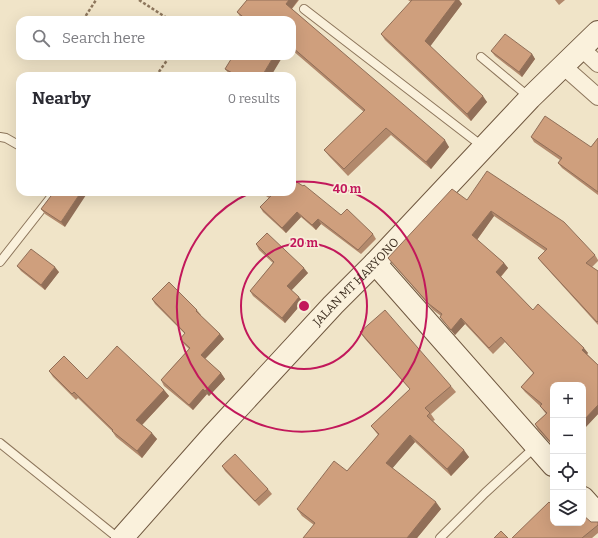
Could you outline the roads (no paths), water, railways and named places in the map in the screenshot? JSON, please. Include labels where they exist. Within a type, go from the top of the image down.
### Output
[{"type":"main road","name":"JALAN MT HARYONO","points":[[122,538],[264,379],[530,98],[598,32]]},
{"type":"main road","points":[[375,263],[550,462]]},
{"type":"main road","points":[[586,501],[598,515]]},
{"type":"street","points":[[581,48],[598,64]]},
{"type":"street","points":[[563,66],[598,97]]},
{"type":"lane","points":[[304,9],[483,147]]},
{"type":"lane","points":[[481,57],[530,98]]},
{"type":"lane","points":[[0,137],[6,138],[16,144]]},
{"type":"lane","points":[[0,262],[53,196]]},
{"type":"lane","points":[[0,443],[118,538]]},
{"type":"lane","points":[[440,538],[485,493],[536,446]]}]
